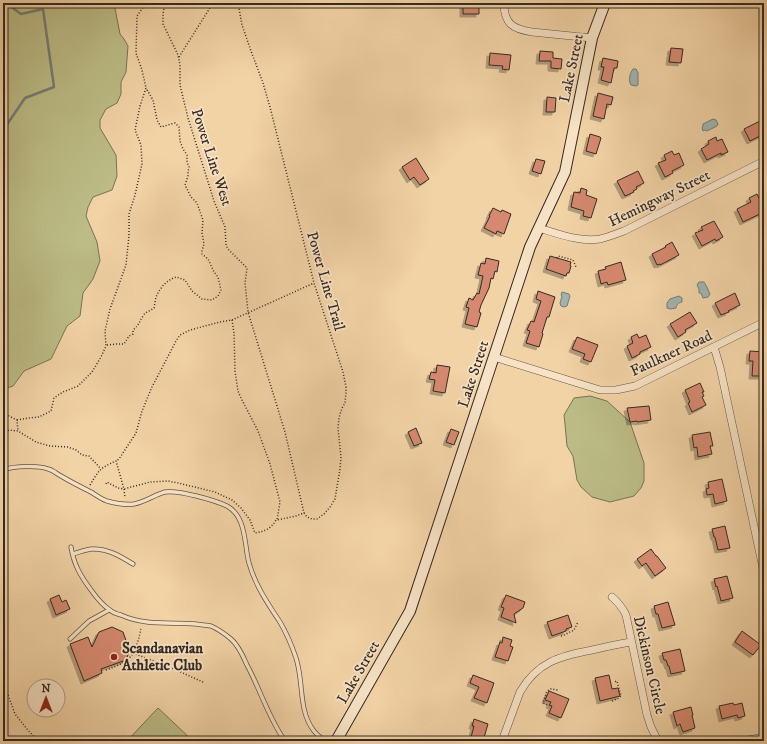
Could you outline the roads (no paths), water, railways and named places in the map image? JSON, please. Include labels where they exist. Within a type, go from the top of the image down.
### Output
[{"type":"main road","name":"Lake Street","points":[[336,741],[410,610],[530,247],[565,172],[592,38],[605,3]]},
{"type":"street","points":[[504,3],[505,14],[511,25],[523,30],[592,38]]},
{"type":"street","name":"Hemingway Street","points":[[539,228],[575,238],[600,239],[611,236],[764,161]]},
{"type":"street","name":"Faulkner Road","points":[[494,357],[600,390],[616,390],[636,386],[764,322]]},
{"type":"street","points":[[714,347],[721,373],[764,573]]},
{"type":"street","name":"Dickinson Circle","points":[[612,597],[619,602],[626,615],[647,715],[658,741]]},
{"type":"street","points":[[502,741],[520,692],[536,671],[566,655],[631,642]]},
{"type":"street","points":[[743,741],[764,737]]},
{"type":"lane","points":[[3,470],[17,467],[48,468],[107,501],[125,504],[133,504],[154,495],[166,492],[176,492],[228,507],[235,513],[245,535],[249,564],[258,587],[284,629],[297,659],[307,721],[314,732],[325,741]]},
{"type":"lane","points":[[71,546],[76,565],[84,581],[95,596],[109,610],[126,618],[143,622],[208,626],[216,629],[231,639],[241,653],[278,731],[285,741]]},
{"type":"lane","points":[[72,554],[91,549],[100,549],[112,552],[133,564]]},
{"type":"lane","points":[[70,639],[89,621],[109,610]]},
{"type":"waterway","points":[[3,137],[6,126],[25,98],[54,87],[43,9],[21,14],[10,6],[10,3]]},
{"type":"place","name":"Scandanavian Athletic Club","points":[[114,657]]}]
